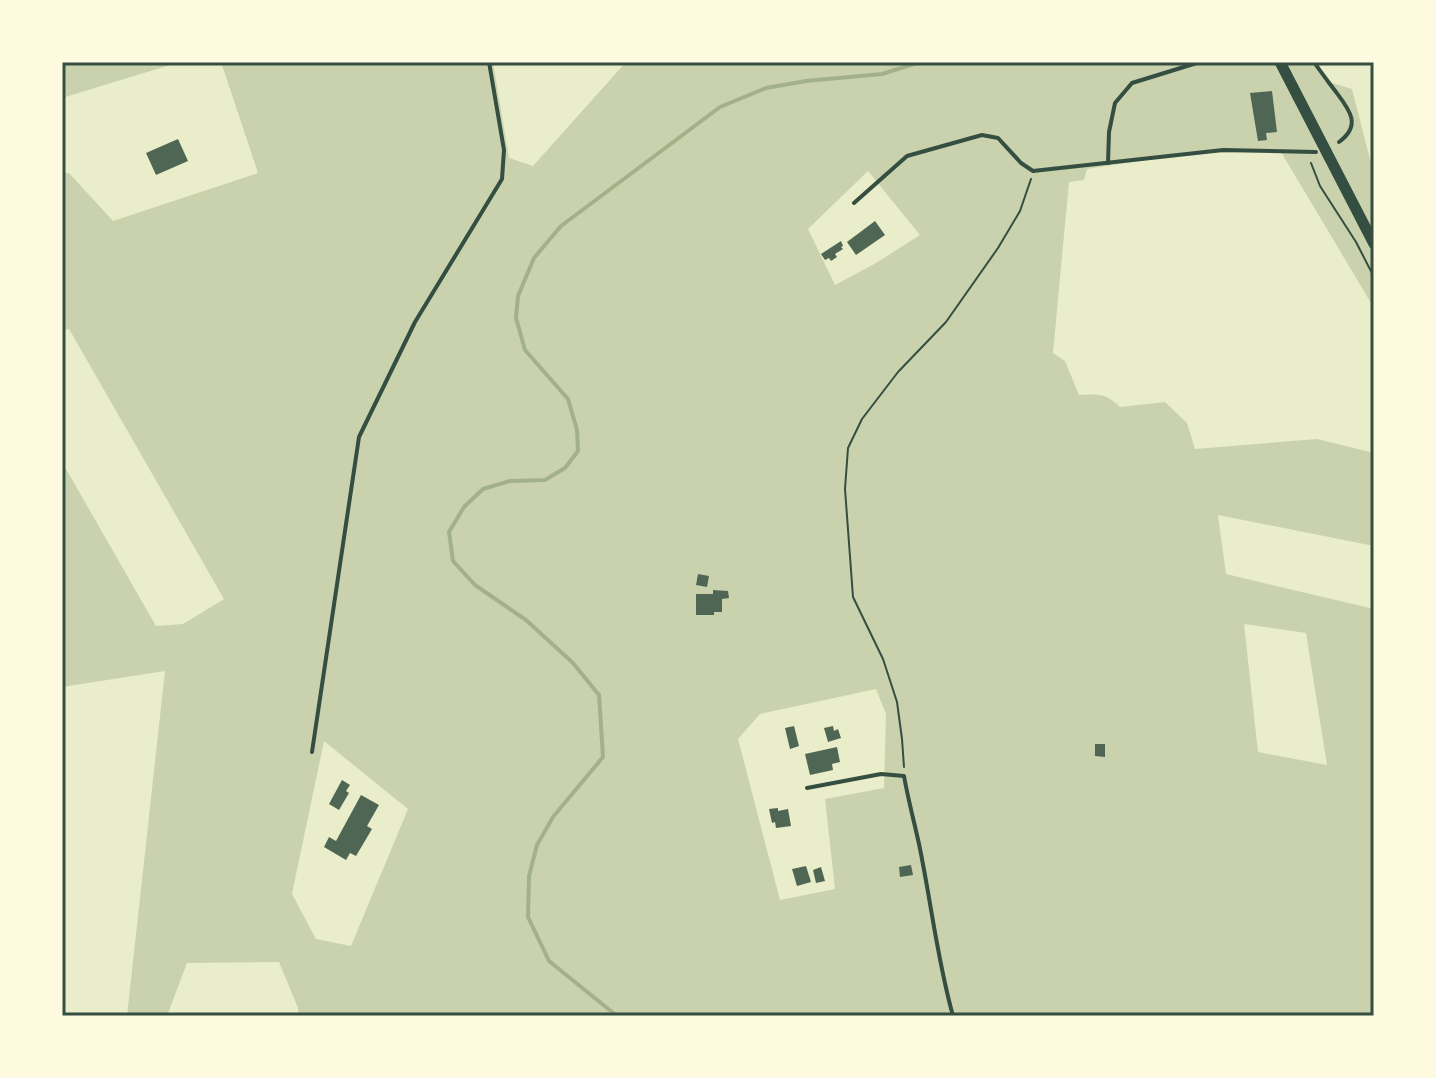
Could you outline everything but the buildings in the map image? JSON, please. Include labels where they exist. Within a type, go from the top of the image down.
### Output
[{"type":"main road","points":[[1280,62],[1374,244]]},
{"type":"lane","points":[[312,752],[359,437],[415,322],[502,179],[504,150],[489,62]]},
{"type":"lane","points":[[1108,163],[1109,132],[1115,103],[1132,83],[1200,62]]},
{"type":"lane","points":[[1314,62],[1351,114],[1351,130],[1339,142]]},
{"type":"lane","points":[[854,203],[907,156],[982,135],[998,138],[1021,163],[1033,171],[1223,150],[1316,152]]},
{"type":"lane","points":[[807,788],[881,774],[904,776],[953,1016]]},
{"type":"path","points":[[1309,153],[1320,186],[1374,277]]},
{"type":"path","points":[[904,776],[897,702],[883,659],[853,597],[845,489],[848,448],[862,419],[898,372],[946,322],[998,248],[1020,211],[1033,171]]},
{"type":"green space","points":[[62,62],[180,62],[62,98]]},
{"type":"green space","points":[[221,62],[493,62],[509,158],[533,166],[626,62],[1314,62],[1329,82],[1352,89],[1371,163],[1374,163],[1374,308],[1281,152],[1192,153],[1087,169],[1084,180],[1069,182],[1053,353],[1065,361],[1079,395],[1101,395],[1120,407],[1165,402],[1187,423],[1195,449],[1317,439],[1374,453],[1374,546],[1218,515],[1226,574],[1374,609],[1374,1016],[298,1016],[298,1008],[279,962],[187,963],[167,1016],[127,1016],[165,671],[62,687],[62,462],[156,626],[183,624],[224,599],[69,329],[62,330],[62,174],[69,173],[113,221],[258,173]],"holes":[[[868,171],[920,235],[835,285],[808,229]],[[1244,624],[1306,633],[1327,765],[1258,752]],[[876,689],[886,714],[884,788],[825,799],[835,889],[780,900],[738,739],[760,714]],[[324,741],[408,809],[351,946],[316,939],[292,894]]]},
{"type":"waterway","points":[[617,1016],[549,961],[528,917],[529,876],[537,845],[553,817],[603,757],[599,695],[573,663],[526,620],[475,585],[453,561],[449,532],[464,507],[483,489],[510,481],[545,480],[565,468],[578,451],[577,430],[568,399],[525,350],[516,318],[518,296],[534,258],[561,226],[720,107],[766,88],[882,74],[920,62]]}]
